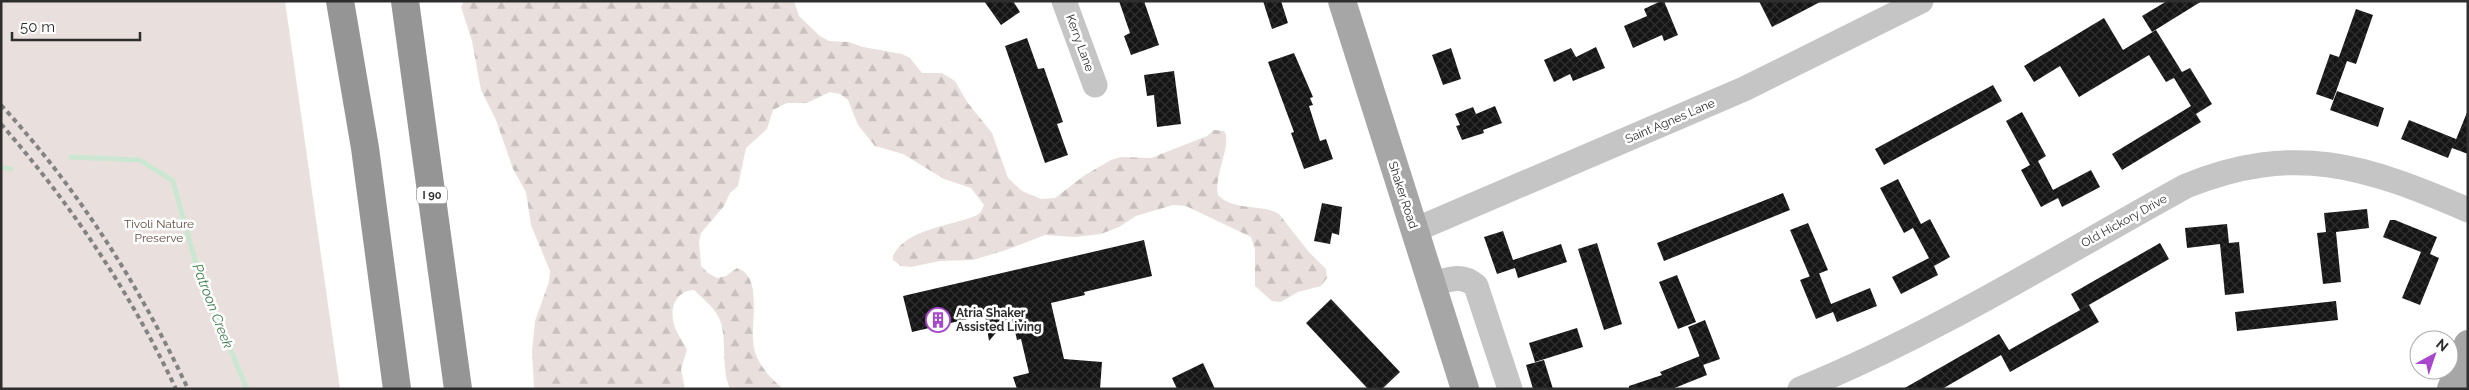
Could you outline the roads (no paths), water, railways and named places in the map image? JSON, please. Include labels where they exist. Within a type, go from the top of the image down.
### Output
[{"type":"highway","name":"I 90","points":[[405,1],[458,389]]},
{"type":"highway","points":[[341,12],[347,153],[378,389]]},
{"type":"highway","points":[[341,12],[365,148],[397,389]]},
{"type":"main road","name":"Shaker Road","points":[[1342,1],[1465,389]]},
{"type":"main road","points":[[2451,389],[2468,344]]},
{"type":"street","name":"Kerry Lane","points":[[1064,1],[1095,86]]},
{"type":"street","name":"Saint Agnes Lane","points":[[1415,230],[1690,113],[1882,11],[1921,1]]},
{"type":"street","name":"Old Hickory Drive","points":[[1800,389],[1893,348],[2186,186],[2221,173],[2283,163],[2334,164],[2397,180],[2468,210]]},
{"type":"street","points":[[1432,284],[1458,278],[1468,280],[1476,286],[1510,389]]},
{"type":"waterway","name":"Patroon Creek","points":[[71,157],[140,160],[173,181],[199,275],[247,389]]},
{"type":"waterway","name":"Patroon Creek","points":[[1,167],[11,169]]},
{"type":"railway","points":[[1,105],[29,137],[82,205],[128,276],[169,350],[188,389]]},
{"type":"railway","points":[[1,124],[27,154],[98,250],[139,318],[176,389]]},
{"type":"place","name":"Atria Shaker Assisted Living","points":[[938,320]]},
{"type":"park label","name":"Tivoli Nature Preserve","points":[[159,231]]}]
